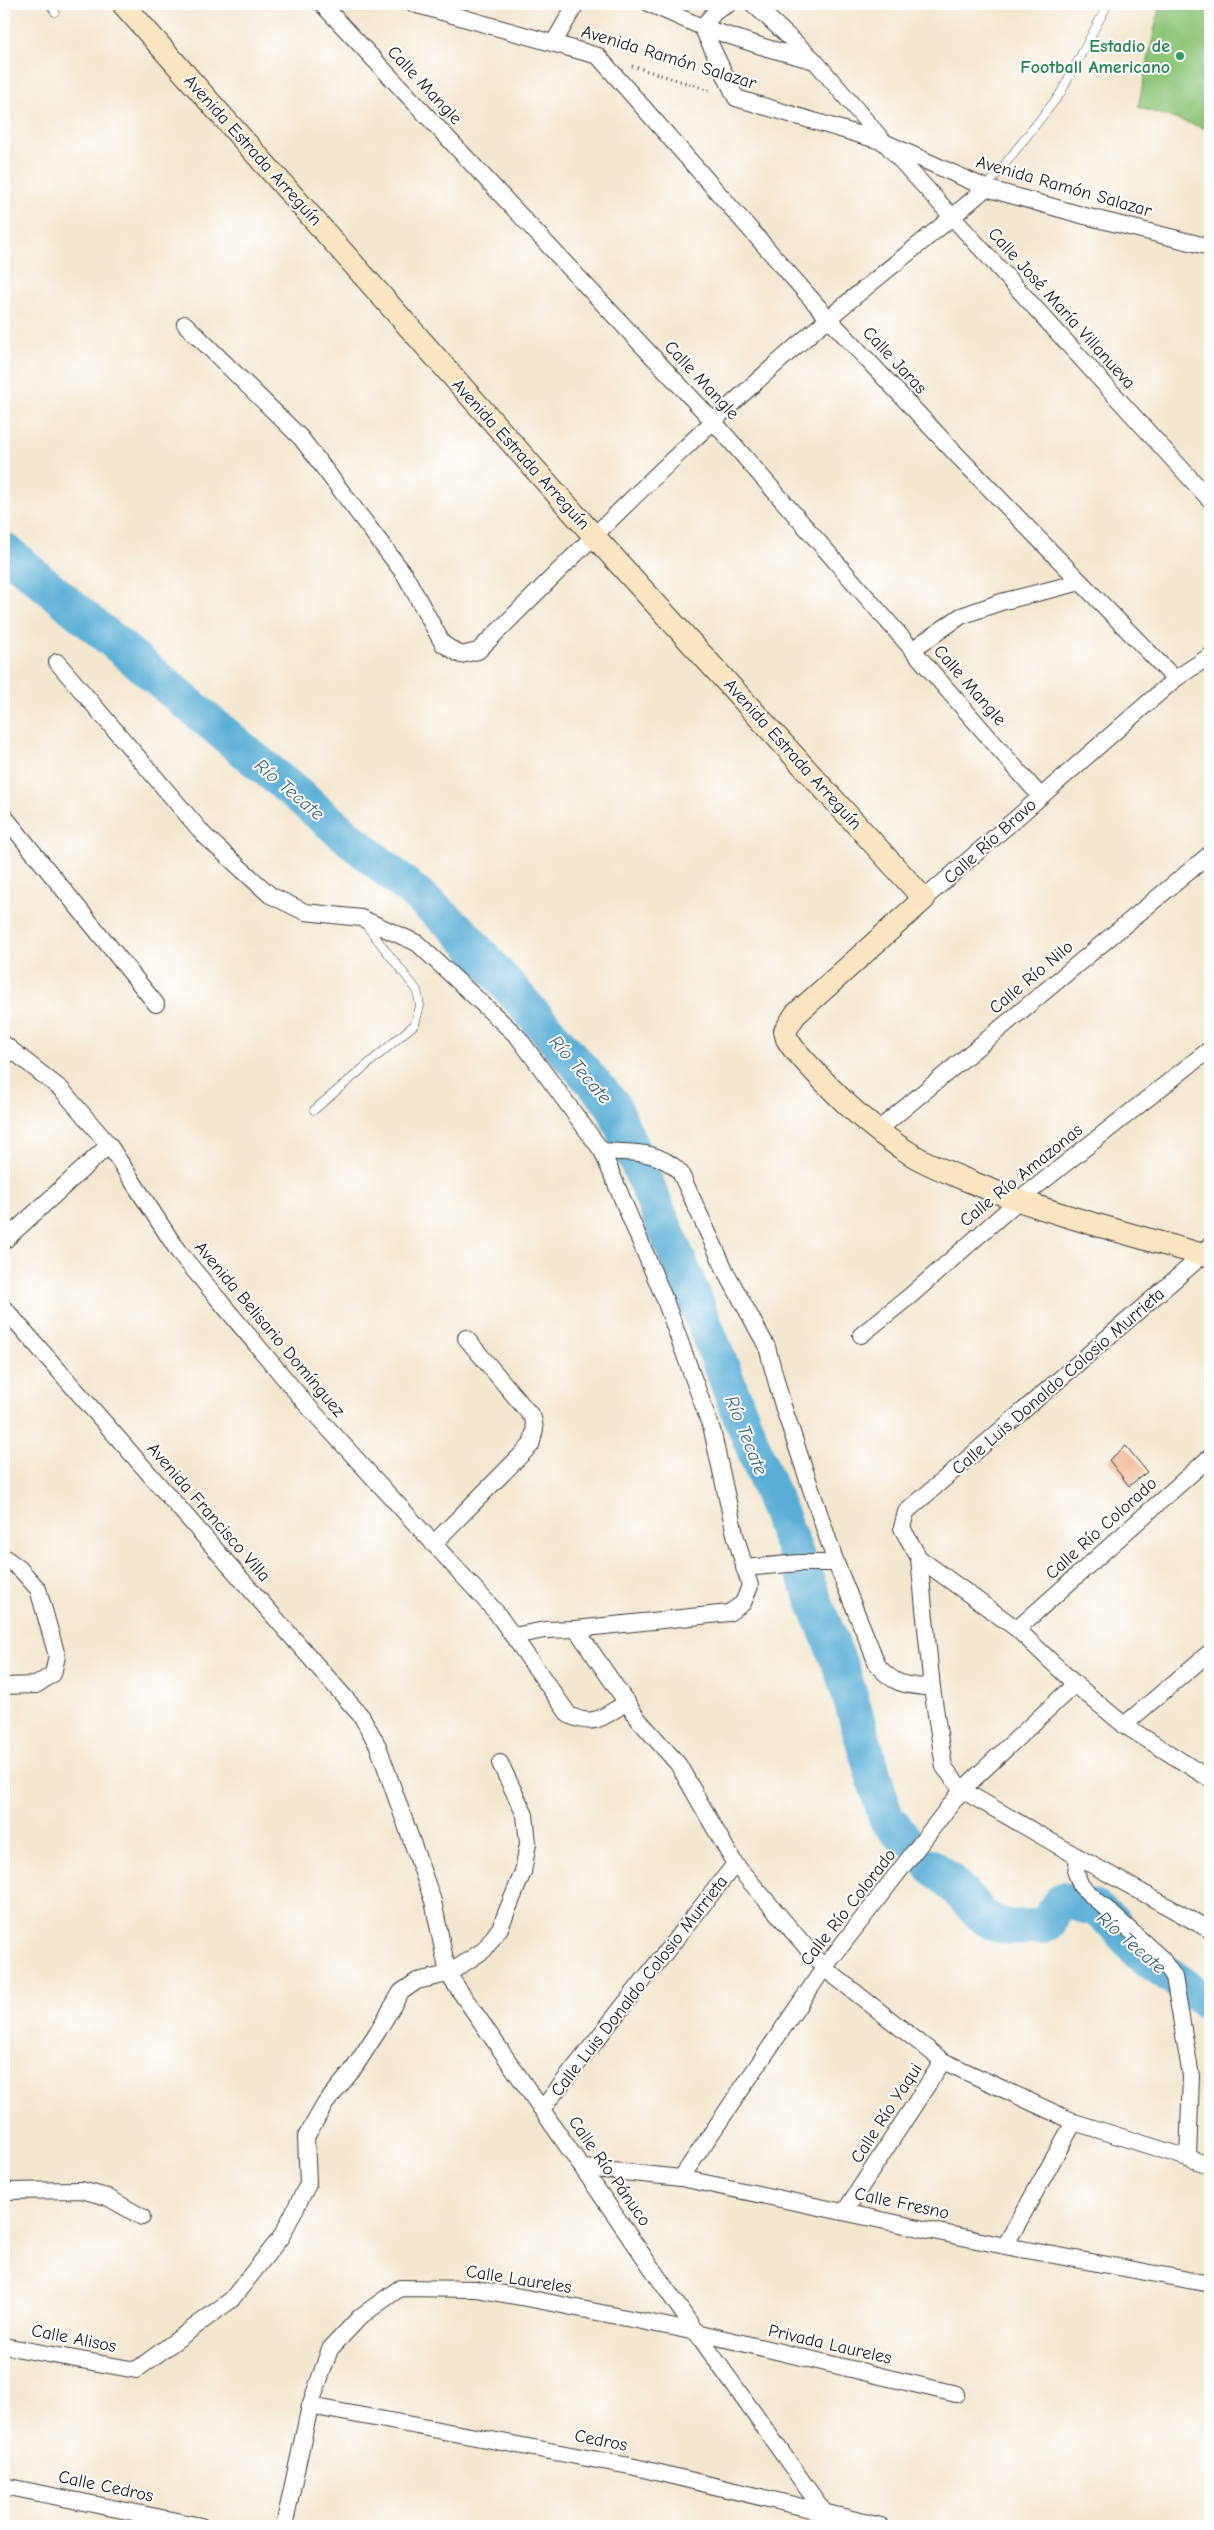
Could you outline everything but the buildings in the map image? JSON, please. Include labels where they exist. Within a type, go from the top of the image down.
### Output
[{"type":"street","name":"Avenida Estrada Arreguín","points":[[123,4],[594,536],[924,899]]},
{"type":"street","name":"Calle Mangle","points":[[322,4],[714,422],[1040,796]]},
{"type":"street","name":"Avenida Ramón Salazar","points":[[414,4],[554,42],[598,56]]},
{"type":"street","points":[[554,42],[576,4]]},
{"type":"street","name":"Avenida Ramón Salazar","points":[[650,4],[702,27],[766,48],[815,60],[884,142]]},
{"type":"street","points":[[729,4],[716,11],[702,27],[736,98]]},
{"type":"street","points":[[753,4],[815,60]]},
{"type":"street","name":"Calle Jaras","points":[[598,56],[828,318],[1175,680]]},
{"type":"street","name":"Avenida Ramón Salazar","points":[[736,98],[884,142],[986,188],[1086,216],[1210,247]]},
{"type":"street","name":"Calle José María Villanueva","points":[[884,142],[1210,499]]},
{"type":"street","points":[[185,324],[301,438],[405,575],[443,644],[461,655],[478,651],[594,536],[714,422],[828,318],[952,218],[986,188]]},
{"type":"street","points":[[913,649],[962,616],[1000,602],[1080,582]]},
{"type":"street","name":"Calle Río Bravo","points":[[878,1130],[846,1104],[787,1039],[786,1031],[795,1015],[1040,796],[1175,680],[1210,656]]},
{"type":"street","points":[[57,662],[205,836],[270,895],[305,912],[361,918],[416,943],[518,1037],[602,1151],[665,1300],[712,1430],[744,1568],[750,1586],[743,1603],[729,1613],[576,1629],[545,1630],[513,1636]]},
{"type":"street","points":[[4,816],[156,1004]]},
{"type":"street","name":"Calle Río Nilo","points":[[878,1130],[1210,854]]},
{"type":"street","name":"Avenida Belisario Domínguez","points":[[4,1044],[62,1090],[109,1145],[178,1251],[306,1404],[496,1612],[569,1716],[581,1721],[594,1722],[626,1702]]},
{"type":"street","name":"Calle Río Amazonas","points":[[861,1335],[910,1296],[1018,1201],[1210,1049]]},
{"type":"street","points":[[878,1130],[914,1156],[1018,1201],[1208,1254]]},
{"type":"street","points":[[4,1241],[109,1145]]},
{"type":"street","points":[[602,1151],[652,1155],[669,1161],[680,1172],[726,1272],[767,1347],[783,1406],[836,1563],[878,1666],[887,1676],[900,1684],[932,1688]]},
{"type":"street","name":"Calle Luis Donaldo Colosio Murrieta","points":[[919,1558],[902,1528],[906,1512],[1208,1254]]},
{"type":"street","name":"Avenida Francisco Villa","points":[[4,1308],[362,1718],[378,1746]]},
{"type":"street","points":[[433,1544],[531,1445],[535,1429],[533,1418],[466,1338]]},
{"type":"street","name":"Calle Río Colorado","points":[[1018,1629],[1210,1457]]},
{"type":"street","points":[[4,1557],[20,1568],[38,1589],[57,1656],[53,1674],[36,1686],[4,1686]]},
{"type":"street","points":[[919,1558],[1018,1629],[1075,1684],[1124,1725],[1210,1779]]},
{"type":"street","points":[[919,1558],[932,1688],[944,1767],[962,1790],[1078,1858],[1210,1930]]},
{"type":"street","points":[[744,1568],[799,1563],[836,1563]]},
{"type":"street","points":[[576,1629],[626,1702],[678,1764],[735,1864],[824,1968],[943,2061],[1074,2122],[1210,2165]]},
{"type":"street","points":[[1124,1725],[1210,1652]]},
{"type":"street","name":"Calle Río Colorado","points":[[681,2178],[824,1968],[962,1790],[1075,1684]]},
{"type":"street","name":"Calle Río Pánuco","points":[[378,1746],[433,1902],[448,1974],[696,2332],[824,2512]]},
{"type":"street","points":[[448,1974],[484,1950],[500,1928],[523,1872],[528,1843],[525,1815],[500,1762]]},
{"type":"street","points":[[1078,1858],[1076,1873],[1082,1886],[1162,1959],[1174,1977],[1191,2076],[1188,2158]]},
{"type":"street","name":"Calle Luis Donaldo Colosio Murrieta","points":[[542,2109],[735,1864]]},
{"type":"street","name":"Calle Alisos","points":[[4,2346],[136,2370],[231,2300],[281,2237],[308,2184],[306,2136],[325,2104],[352,2071],[401,1992],[417,1981],[448,1974]]},
{"type":"street","name":"Calle Río Yaqui","points":[[845,2211],[943,2061]]},
{"type":"street","points":[[1005,2246],[1074,2122]]},
{"type":"street","name":"Calle Fresno","points":[[584,2168],[681,2178],[1005,2246],[1210,2284]]},
{"type":"street","points":[[4,2191],[81,2190],[107,2197],[142,2218]]},
{"type":"street","name":"Calle Laureles","points":[[284,2526],[310,2406],[330,2349],[361,2316],[400,2288],[476,2290],[696,2332]]},
{"type":"street","name":"Privada Laureles","points":[[696,2332],[956,2394]]},
{"type":"street","name":"Cedros","points":[[310,2406],[635,2467],[882,2526]]},
{"type":"street","name":"Calle Cedros","points":[[4,2486],[201,2526]]},
{"type":"lane","points":[[50,4],[55,12]]},
{"type":"lane","points":[[986,188],[1060,94],[1108,4]]},
{"type":"lane","points":[[314,1110],[415,1024],[420,1006],[417,990],[361,918]]},
{"type":"path","name":"Avenida Ramón Salazar","points":[[598,56],[736,98]]},
{"type":"green space","name":"Estadio de Football Americano","points":[[1160,4],[1210,4],[1210,130],[1138,107]]},
{"type":"waterway","name":"Río Tecate","points":[[4,550],[459,930],[613,1105],[688,1283],[843,1673],[886,1818],[903,1837]]},
{"type":"waterway","name":"Río Tecate","points":[[932,1867],[950,1881],[985,1918],[1002,1926],[1043,1926],[1049,1921],[1057,1906],[1063,1900],[1096,1909],[1115,1924],[1138,1952],[1210,2004]]},
{"type":"place","name":"Estadio de Football Americano","points":[[1180,56]]}]
